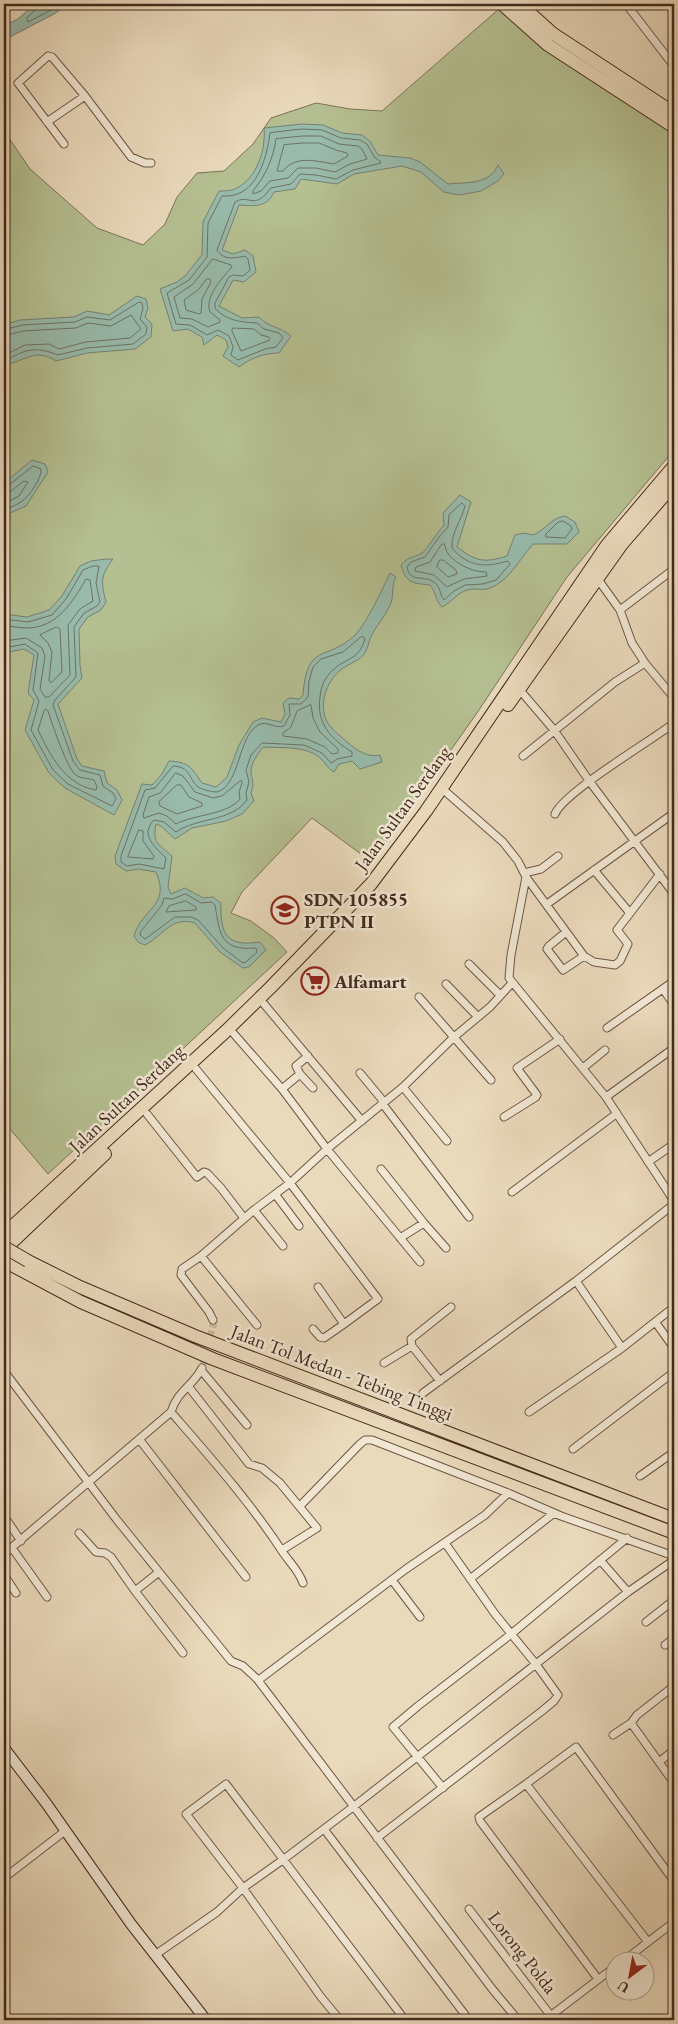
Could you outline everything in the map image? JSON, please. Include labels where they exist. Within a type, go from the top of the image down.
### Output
[{"type":"highway","points":[[502,4],[548,45],[636,95],[674,113]]},
{"type":"highway","points":[[520,4],[552,33],[610,79]]},
{"type":"highway","points":[[636,95],[674,127]]},
{"type":"highway","name":"Jalan Sultan Serdang","points":[[4,1234],[147,1114],[234,1034],[337,930],[381,882],[399,861],[519,689],[593,576],[619,529],[674,466]]},
{"type":"highway","name":"Jalan Sultan Serdang","points":[[4,1248],[68,1182],[271,987],[371,884],[426,811],[593,576],[673,488]]},
{"type":"highway","name":"Jalan Tol Medan - Tebing Tinggi","points":[[4,1248],[80,1287],[194,1336],[674,1519]]},
{"type":"highway","name":"Jalan Tol Medan - Tebing Tinggi","points":[[4,1261],[81,1302],[213,1359],[674,1533]]},
{"type":"street","points":[[626,4],[674,66]]},
{"type":"street","points":[[64,144],[18,83],[47,56],[52,57],[85,96],[131,157],[145,163],[151,163]]},
{"type":"street","points":[[47,122],[85,96]]},
{"type":"street","points":[[620,610],[673,572]]},
{"type":"street","points":[[593,576],[620,610],[632,643],[645,663],[674,698]]},
{"type":"street","points":[[523,756],[615,682],[645,663]]},
{"type":"street","points":[[519,689],[554,730],[590,782],[674,894]]},
{"type":"street","points":[[555,814],[560,806],[590,782],[674,723]]},
{"type":"street","points":[[446,792],[503,842],[584,956],[602,964],[618,964],[628,944],[617,930],[660,874]]},
{"type":"street","points":[[547,904],[674,813]]},
{"type":"street","points":[[525,875],[541,869],[558,856]]},
{"type":"street","points":[[594,870],[629,912]]},
{"type":"street","points":[[423,1393],[576,1281],[674,1203],[606,1098],[509,978],[509,968],[525,875]]},
{"type":"street","points":[[566,932],[549,946],[547,949],[549,953],[563,970],[584,956]]},
{"type":"street","points":[[469,964],[500,995]]},
{"type":"street","points":[[607,1028],[674,981]]},
{"type":"street","points":[[213,1320],[180,1272],[182,1268],[201,1256],[244,1218],[290,1183],[327,1149],[403,1087],[454,1037],[490,1008],[512,983]]},
{"type":"street","points":[[446,984],[478,1017]]},
{"type":"street","points":[[663,988],[674,1005]]},
{"type":"street","points":[[419,997],[491,1080]]},
{"type":"street","points":[[264,1004],[362,1120]]},
{"type":"street","points":[[234,1034],[282,1090],[327,1149],[420,1262]]},
{"type":"street","points":[[504,1117],[537,1095],[517,1068],[560,1039]]},
{"type":"street","points":[[606,1098],[674,1048]]},
{"type":"street","points":[[583,1068],[605,1050]]},
{"type":"street","points":[[308,1056],[296,1066],[300,1074],[313,1088]]},
{"type":"street","points":[[196,1069],[290,1183],[378,1299],[324,1338],[320,1337],[313,1329]]},
{"type":"street","points":[[360,1073],[469,1217]]},
{"type":"street","points":[[282,1090],[300,1074]]},
{"type":"street","points":[[403,1087],[447,1142]]},
{"type":"street","points":[[147,1114],[197,1177],[205,1172],[221,1188],[244,1218]]},
{"type":"street","points":[[512,1192],[616,1114]]},
{"type":"street","points":[[648,1162],[674,1144]]},
{"type":"street","points":[[381,1169],[446,1248]]},
{"type":"street","points":[[275,1194],[299,1226]]},
{"type":"street","points":[[254,1210],[283,1246]]},
{"type":"street","points":[[400,1238],[424,1223]]},
{"type":"street","points":[[201,1256],[257,1324]]},
{"type":"street","points":[[576,1281],[622,1348]]},
{"type":"street","points":[[318,1287],[344,1324]]},
{"type":"street","points":[[529,1412],[622,1348],[674,1307]]},
{"type":"street","points":[[440,1381],[412,1346],[411,1339],[451,1308]]},
{"type":"street","points":[[656,1323],[674,1348]]},
{"type":"street","points":[[384,1363],[412,1346]]},
{"type":"street","points":[[4,1554],[170,1412],[177,1396],[188,1386],[201,1369],[247,1425]]},
{"type":"street","points":[[4,1371],[88,1482],[227,1656],[233,1663],[243,1666],[256,1679],[493,1990],[518,2020]]},
{"type":"street","points":[[573,1449],[674,1372]]},
{"type":"street","points":[[188,1386],[250,1464],[262,1468],[287,1490],[317,1528],[282,1550]]},
{"type":"street","points":[[170,1412],[222,1471],[276,1540],[297,1570],[303,1583]]},
{"type":"street","points":[[139,1439],[246,1577]]},
{"type":"street","points":[[300,1506],[365,1440],[372,1440],[554,1513],[628,1538],[674,1558]]},
{"type":"street","points":[[640,1476],[674,1452]]},
{"type":"street","points":[[256,1679],[260,1679],[284,1662],[337,1619],[485,1515],[508,1493]]},
{"type":"street","points":[[470,1579],[554,1513]]},
{"type":"street","points":[[4,1516],[21,1540]]},
{"type":"street","points":[[79,1533],[96,1552],[105,1553],[112,1557],[135,1591],[183,1653]]},
{"type":"street","points":[[443,1788],[393,1727],[510,1635],[628,1538]]},
{"type":"street","points":[[377,1838],[558,1696],[535,1663],[510,1635],[444,1543]]},
{"type":"street","points":[[12,1548],[47,1597]]},
{"type":"street","points":[[156,1955],[217,1912],[243,1888],[353,1807],[535,1663],[674,1558]]},
{"type":"street","points":[[600,1560],[628,1592]]},
{"type":"street","points":[[135,1591],[159,1572]]},
{"type":"street","points":[[4,1575],[16,1593]]},
{"type":"street","points":[[392,1580],[420,1617]]},
{"type":"street","points":[[646,1622],[674,1600]]},
{"type":"street","points":[[665,1645],[674,1638]]},
{"type":"street","points":[[613,1735],[631,1723],[637,1715],[674,1686]]},
{"type":"street","points":[[631,1723],[674,1783]]},
{"type":"street","points":[[598,1979],[480,1821],[479,1817],[576,1747],[674,1881]]},
{"type":"street","points":[[4,1748],[206,2020]]},
{"type":"street","points":[[659,1762],[674,1750]]},
{"type":"street","points":[[340,2020],[186,1814],[226,1784],[405,2020]]},
{"type":"street","points":[[526,1784],[648,1942]]},
{"type":"street","points":[[324,1829],[469,2020]]},
{"type":"street","points":[[4,1878],[65,1831]]},
{"type":"street","name":"Lorong Polda","points":[[468,1909],[548,2018]]},
{"type":"street","points":[[635,1952],[674,1922]]},
{"type":"street","points":[[548,2018],[606,1973]]},
{"type":"shaded area","points":[[500,8],[674,130],[674,450],[567,577],[477,713],[376,856],[369,860],[312,818],[242,892],[231,913],[251,921],[274,938],[287,952],[48,1174],[4,1122],[4,131],[30,169],[97,228],[143,245],[165,224],[177,197],[197,173],[224,171],[253,144],[271,118],[316,103],[350,109],[382,111]]},
{"type":"water","points":[[68,4],[54,14],[4,40],[4,24],[16,20],[37,5]]},
{"type":"water","points":[[302,124],[323,125],[342,133],[362,135],[370,141],[378,155],[410,158],[420,162],[448,184],[483,179],[489,176],[498,165],[504,174],[498,181],[481,191],[459,195],[444,192],[421,172],[402,166],[354,174],[337,184],[301,179],[295,189],[274,192],[268,201],[260,205],[239,205],[222,250],[233,254],[245,250],[253,256],[256,272],[244,282],[233,280],[219,306],[242,318],[259,317],[291,336],[279,353],[258,357],[239,367],[223,356],[228,347],[226,340],[217,335],[204,345],[202,337],[188,329],[173,331],[160,289],[177,282],[185,276],[202,255],[203,222],[219,191],[235,189],[243,184],[254,171],[262,154],[264,128]]},
{"type":"water","points":[[137,296],[146,299],[148,308],[145,317],[152,324],[151,337],[135,349],[87,353],[56,361],[49,357],[36,355],[4,365],[4,325],[20,320],[74,317],[87,311],[109,315]]},
{"type":"water","points":[[32,460],[45,464],[48,472],[26,506],[10,513],[4,519],[4,483]]},
{"type":"water","points":[[460,495],[471,502],[457,547],[470,556],[481,560],[492,560],[507,556],[515,535],[524,533],[533,535],[560,517],[565,516],[575,522],[579,532],[567,544],[533,544],[501,582],[487,589],[463,591],[442,607],[430,585],[419,584],[408,579],[401,565],[409,558],[422,553],[426,549],[444,525],[443,513]]},
{"type":"water","points":[[113,559],[103,579],[106,602],[101,610],[88,617],[79,629],[82,678],[58,704],[77,759],[82,766],[104,771],[107,783],[117,790],[122,800],[114,815],[65,788],[49,773],[25,730],[34,700],[28,693],[34,655],[24,649],[4,653],[4,614],[27,617],[49,610],[62,596],[80,566],[91,561]]},
{"type":"water","points":[[390,573],[396,577],[389,607],[372,635],[364,654],[342,669],[331,680],[323,703],[326,719],[334,730],[362,753],[380,755],[382,762],[360,769],[352,761],[339,764],[334,772],[314,753],[293,748],[263,747],[255,759],[251,770],[253,787],[251,793],[254,801],[242,814],[226,821],[192,828],[175,839],[161,826],[156,824],[156,840],[172,856],[168,887],[171,894],[185,888],[203,898],[213,897],[221,903],[222,923],[224,931],[228,936],[240,943],[260,942],[266,950],[249,967],[243,968],[220,952],[195,923],[187,922],[174,924],[145,945],[138,942],[134,936],[143,919],[158,900],[160,883],[156,872],[138,869],[126,871],[116,864],[115,856],[142,784],[152,785],[162,774],[169,761],[189,766],[202,783],[216,787],[227,777],[239,745],[253,722],[262,718],[281,722],[285,714],[283,703],[289,698],[299,699],[303,695],[305,678],[314,660],[345,643],[356,634],[369,614]]},
{"type":"tunnel","points":[[202,1368],[213,1320]]},
{"type":"place","name":"SDN 105855 PTPN II","points":[[285,910]]},
{"type":"place","name":"Alfamart","points":[[315,981]]}]
